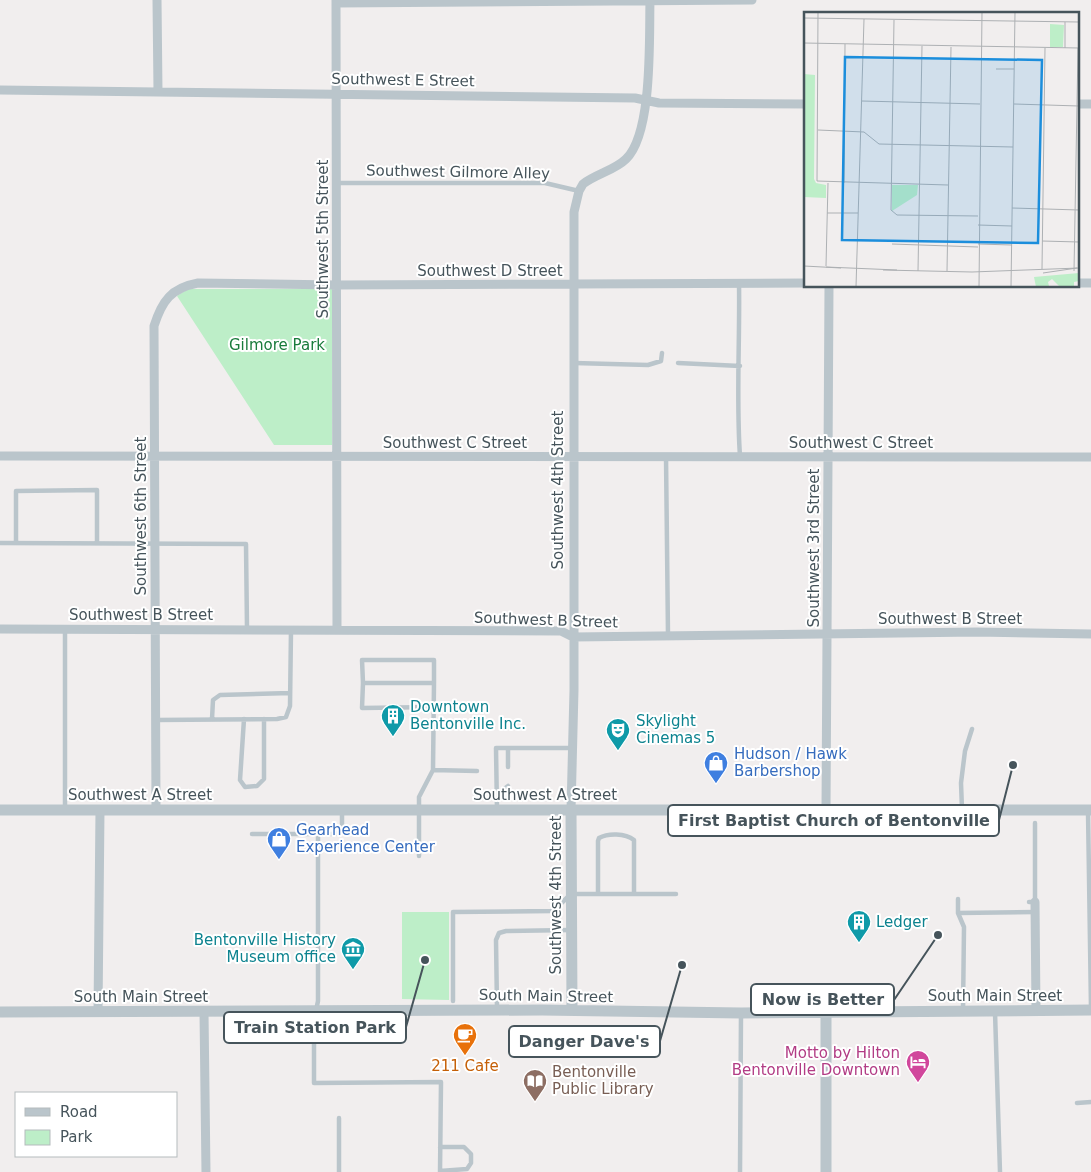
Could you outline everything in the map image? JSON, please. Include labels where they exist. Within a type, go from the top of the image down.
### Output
[{"type":"street","points":[[157,0],[158,90]]},
{"type":"street","points":[[579,191],[589,180],[628,158],[641,128],[646,101],[650,0]]},
{"type":"street","points":[[336,1],[752,0]]},
{"type":"street","name":"Southwest 5th Street","points":[[336,1],[337,629]]},
{"type":"street","name":"Southwest E Street","points":[[0,90],[158,90],[634,98],[659,103],[804,104]]},
{"type":"street","points":[[1078,104],[1091,104]]},
{"type":"street","name":"Southwest 4th Street","points":[[572,1010],[573,284],[574,212],[579,191]]},
{"type":"street","name":"Southwest D Street","points":[[176,289],[198,283],[337,285],[804,283]]},
{"type":"street","points":[[1078,283],[1091,284]]},
{"type":"street","name":"Southwest 3rd Street","points":[[826,810],[829,288]]},
{"type":"street","name":"Southwest 6th Street","points":[[156,810],[154,326],[159,310],[176,289]]},
{"type":"street","name":"Southwest C Street","points":[[0,456],[573,457],[666,455],[1091,458]]},
{"type":"street","name":"Southwest B Street","points":[[0,629],[561,631],[573,637],[827,633],[1091,634]]},
{"type":"street","name":"Southwest A Street","points":[[0,810],[1089,810]]},
{"type":"street","points":[[98,1012],[100,810]]},
{"type":"street","points":[[1032,902],[1036,912],[1036,1010]]},
{"type":"street","name":"South Main Street","points":[[0,1012],[572,1010],[741,1013],[1091,1010]]},
{"type":"street","points":[[204,1012],[206,1172]]},
{"type":"street","points":[[826,1012],[826,1172]]},
{"type":"lane","name":"Southwest Gilmore Alley","points":[[337,183],[545,183],[579,191]]},
{"type":"lane","points":[[739,283],[740,366],[738,420],[740,456]]},
{"type":"lane","points":[[574,363],[648,365],[661,361],[662,353]]},
{"type":"lane","points":[[678,363],[740,366]]},
{"type":"lane","points":[[666,455],[668,635]]},
{"type":"lane","points":[[16,543],[16,491],[97,490],[97,543]]},
{"type":"lane","points":[[0,543],[246,544],[247,629]]},
{"type":"lane","points":[[65,629],[66,810]]},
{"type":"lane","points":[[156,720],[286,717],[290,706],[291,629]]},
{"type":"lane","points":[[419,856],[419,797],[433,770],[434,707],[434,660],[362,660],[362,708],[434,707]]},
{"type":"lane","points":[[363,683],[434,683]]},
{"type":"lane","points":[[212,719],[212,706],[216,696],[290,693]]},
{"type":"lane","points":[[244,719],[240,780],[245,787],[257,786],[264,780],[264,719]]},
{"type":"lane","points":[[962,810],[961,783],[965,751],[972,729]]},
{"type":"lane","points":[[496,810],[496,748],[573,748]]},
{"type":"lane","points":[[508,748],[508,767]]},
{"type":"lane","points":[[433,770],[476,771]]},
{"type":"lane","points":[[496,795],[508,786]]},
{"type":"lane","points":[[252,834],[336,834],[342,830],[342,810]]},
{"type":"lane","points":[[1089,810],[1091,1010]]},
{"type":"lane","points":[[1032,902],[1035,823]]},
{"type":"lane","points":[[318,834],[318,1001],[316,1010],[314,1083],[440,1082],[440,1147],[440,1171],[464,1171],[472,1163],[471,1154],[464,1147],[440,1147]]},
{"type":"lane","points":[[598,894],[598,842],[599,838],[606,835],[628,835],[634,840],[634,894]]},
{"type":"lane","points":[[453,1001],[453,912],[553,910],[571,894],[676,894]]},
{"type":"lane","points":[[958,899],[958,913],[964,927],[964,1011]]},
{"type":"lane","points":[[958,913],[1036,912]]},
{"type":"lane","points":[[497,1010],[496,940],[499,933],[506,931],[572,930]]},
{"type":"lane","points":[[995,1011],[1000,1172]]},
{"type":"lane","points":[[740,1172],[741,1013]]},
{"type":"lane","points":[[1077,1102],[1091,1102]]},
{"type":"lane","points":[[338,1118],[339,1172]]},
{"type":"green space","name":"Gilmore Park","points":[[188,289],[332,289],[332,445],[274,445],[177,296]]},
{"type":"green space","points":[[402,912],[449,912],[449,1000],[402,999]]},
{"type":"place","name":"Downtown Bentonville Inc.","points":[[393,737]]},
{"type":"place","name":"Skylight Cinemas 5","points":[[618,751]]},
{"type":"place","name":"First Baptist Church of Bentonville","points":[[1013,765]]},
{"type":"place","name":"Hudson / Hawk Barbershop","points":[[716,784]]},
{"type":"place","name":"Gearhead Experience Center","points":[[279,860]]},
{"type":"place","name":"Now is Better","points":[[938,935]]},
{"type":"place","name":"Ledger","points":[[859,943]]},
{"type":"place","name":"Train Station Park","points":[[425,960]]},
{"type":"place","name":"Danger Dave's","points":[[682,965]]},
{"type":"place","name":"Bentonville History Museum office","points":[[353,970]]},
{"type":"place","name":"211 Cafe","points":[[465,1056]]},
{"type":"place","name":"Motto by Hilton Bentonville Downtown","points":[[918,1083]]},
{"type":"place","name":"Bentonville Public Library","points":[[535,1102]]}]
